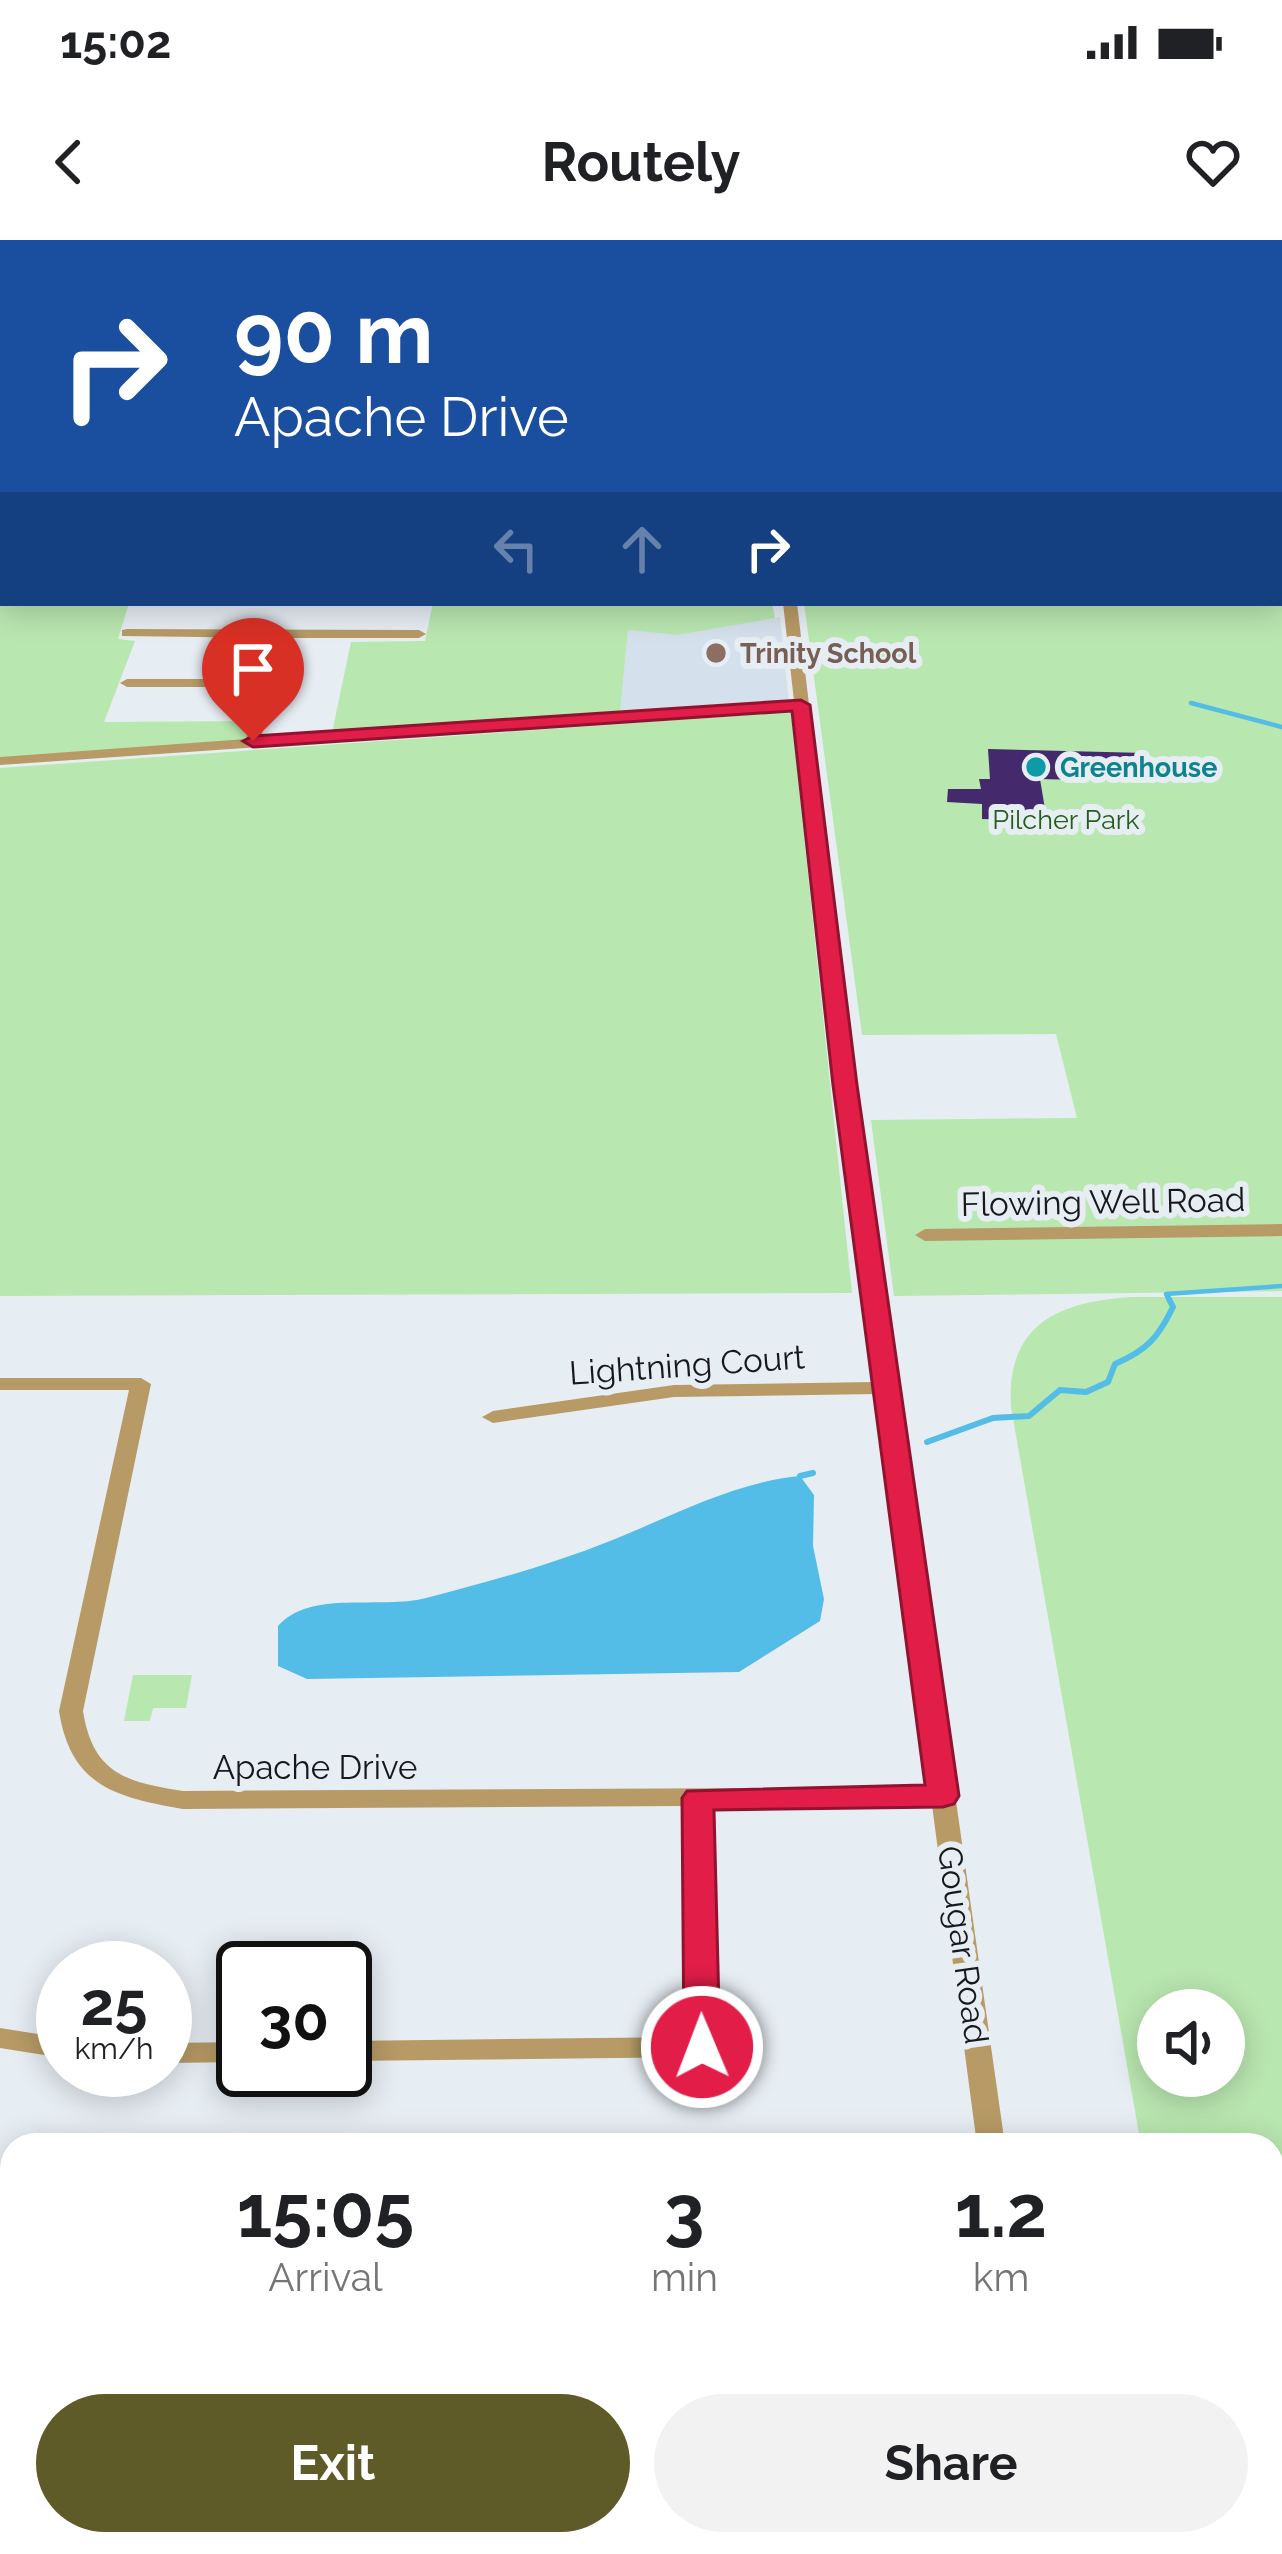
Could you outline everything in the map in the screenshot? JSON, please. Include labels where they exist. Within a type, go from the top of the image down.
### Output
[{"type":"street","name":"Gougar Road","points":[[790,606],[886,1388],[989,2133]]},
{"type":"street","points":[[253,741],[279,632]]},
{"type":"street","points":[[127,633],[419,634]]},
{"type":"street","points":[[127,683],[266,683]]},
{"type":"street","points":[[0,760],[801,705]]},
{"type":"street","name":"Flowing Well Road","points":[[925,1235],[1282,1230]]},
{"type":"street","name":"Apache Drive","points":[[0,1384],[141,1384],[71,1711],[81,1757],[103,1777],[134,1793],[183,1800],[943,1796]]},
{"type":"street","name":"Lightning Court","points":[[493,1417],[674,1391],[886,1388]]},
{"type":"street","points":[[372,2051],[702,2047],[698,1798]]},
{"type":"street","points":[[0,2038],[36,2044]]},
{"type":"shaded area","points":[[780,617],[789,702],[620,713],[628,629],[678,635]]},
{"type":"green space","points":[[0,606],[128,606],[118,639],[135,641],[104,722],[251,721],[248,740],[0,757]]},
{"type":"green space","points":[[432,606],[773,606],[775,618],[678,635],[628,630],[620,713],[332,733],[351,642],[425,641]]},
{"type":"green space","name":"Pilcher Park","points":[[804,606],[1282,606],[1282,1291],[894,1296],[871,1120],[1077,1118],[1056,1034],[862,1035]]},
{"type":"green space","points":[[791,712],[852,1293],[0,1296],[0,768]]},
{"type":"green space","points":[[1132,1297],[1282,1297],[1282,2133],[1139,2133],[1011,1407],[1018,1355],[1042,1322],[1060,1312]]},
{"type":"green space","points":[[133,1675],[192,1675],[186,1708],[153,1708],[150,1721],[124,1721]]},
{"type":"water","points":[[800,1476],[814,1495],[813,1546],[824,1599],[820,1621],[739,1672],[307,1679],[278,1666],[278,1626],[309,1608],[408,1601],[472,1586],[587,1550],[727,1493]]},
{"type":"building","points":[[988,749],[1145,753],[1147,764],[1157,764],[1160,782],[1040,779],[1047,821],[982,819],[982,804],[947,802],[948,789],[981,789],[979,779],[990,779]]},
{"type":"waterway","points":[[1191,703],[1282,727]]},
{"type":"waterway","points":[[1170,1302],[1166,1294],[1282,1286]]},
{"type":"waterway","points":[[927,1442],[993,1418],[1029,1416],[1060,1390],[1086,1392],[1108,1382],[1115,1364],[1156,1335],[1173,1307],[1169,1299]]},
{"type":"waterway","points":[[800,1476],[813,1473]]},
{"type":"place","name":"Trinity School","points":[[716,653]]},
{"type":"place","name":"Greenhouse","points":[[1036,767]]},
{"type":"route","points":[[253,741],[801,705],[845,1085],[943,1796],[698,1798],[702,2047]]}]
